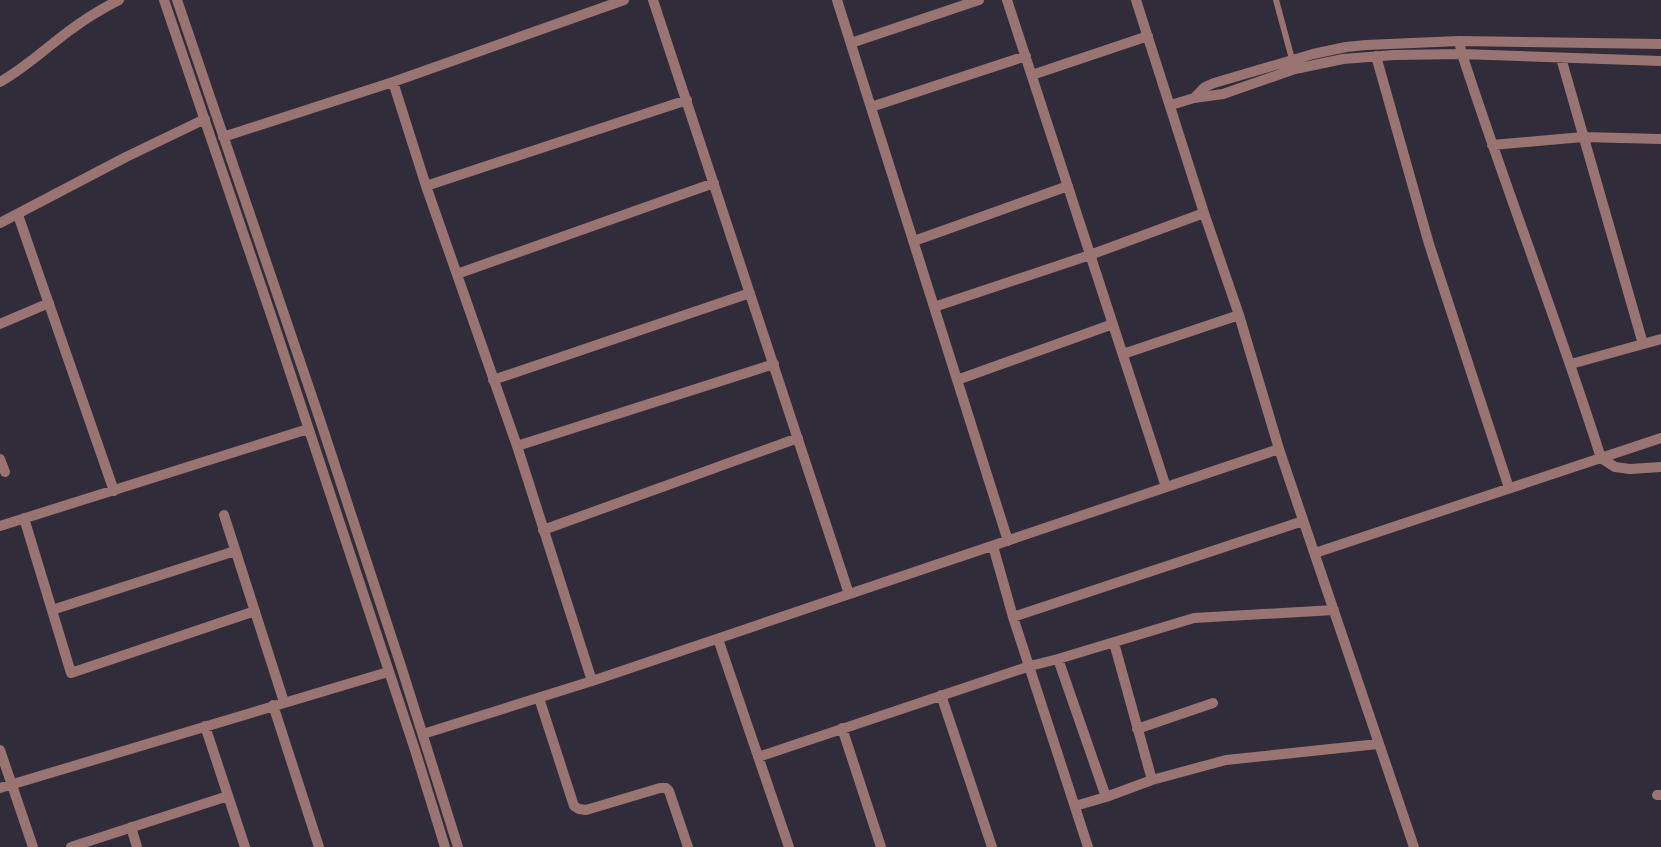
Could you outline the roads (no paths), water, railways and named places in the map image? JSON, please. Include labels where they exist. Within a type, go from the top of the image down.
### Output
[{"type":"street","points":[[0,82],[19,71],[82,22],[119,0]]},
{"type":"street","points":[[164,0],[415,750],[445,847]]},
{"type":"street","points":[[177,0],[323,429],[458,847]]},
{"type":"street","points":[[223,137],[393,82],[624,0]]},
{"type":"street","points":[[653,0],[849,594]]},
{"type":"street","points":[[837,0],[1008,541]]},
{"type":"street","points":[[851,43],[979,0]]},
{"type":"street","points":[[1007,0],[1166,487]]},
{"type":"street","points":[[1136,0],[1204,213],[1239,315],[1279,449],[1414,847]]},
{"type":"street","points":[[1032,76],[1148,36]]},
{"type":"street","points":[[1459,41],[1492,145],[1571,364],[1601,458],[1615,467],[1630,469],[1661,467]]},
{"type":"street","points":[[1194,98],[1205,87],[1214,83],[1292,59],[1346,47],[1459,41],[1661,44]]},
{"type":"street","points":[[1171,105],[1194,98],[1223,94],[1295,69],[1322,62],[1376,56],[1462,54],[1661,61]]},
{"type":"street","points":[[871,107],[1026,56]]},
{"type":"street","points":[[1376,56],[1430,244],[1509,488]]},
{"type":"street","points":[[1561,58],[1643,344]]},
{"type":"street","points":[[393,82],[426,186],[517,446],[592,682]]},
{"type":"street","points":[[426,186],[687,100]]},
{"type":"street","points":[[0,223],[126,157],[205,119]]},
{"type":"street","points":[[1492,145],[1583,137],[1661,139]]},
{"type":"street","points":[[456,274],[714,183]]},
{"type":"street","points":[[914,241],[1068,186]]},
{"type":"street","points":[[934,307],[1090,255],[1204,213]]},
{"type":"street","points":[[18,215],[114,491]]},
{"type":"street","points":[[493,380],[750,293]]},
{"type":"street","points":[[0,324],[49,303]]},
{"type":"street","points":[[1123,354],[1239,315]]},
{"type":"street","points":[[957,380],[1113,324]]},
{"type":"street","points":[[1571,364],[1661,339]]},
{"type":"street","points":[[517,446],[774,364]]},
{"type":"street","points":[[0,526],[308,429]]},
{"type":"street","points":[[543,530],[798,438]]},
{"type":"street","points":[[1315,553],[1661,438]]},
{"type":"street","points":[[423,734],[592,682],[1279,449]]},
{"type":"street","points":[[0,459],[5,472]]},
{"type":"street","points":[[224,515],[284,702]]},
{"type":"street","points":[[24,518],[71,673],[255,611]]},
{"type":"street","points":[[1013,617],[1303,521]]},
{"type":"street","points":[[993,546],[1013,617],[1088,847]]},
{"type":"street","points":[[52,610],[235,551]]},
{"type":"street","points":[[758,757],[1030,666],[1058,660],[1194,618],[1334,610]]},
{"type":"street","points":[[718,639],[788,847]]},
{"type":"street","points":[[1114,643],[1152,780]]},
{"type":"street","points":[[1058,660],[1106,797]]},
{"type":"street","points":[[0,788],[388,672]]},
{"type":"street","points":[[941,695],[992,847]]},
{"type":"street","points":[[538,698],[574,806],[586,810],[660,788],[666,788],[669,791],[688,847]]},
{"type":"street","points":[[1137,729],[1213,703]]},
{"type":"street","points":[[273,705],[319,847]]},
{"type":"street","points":[[205,726],[245,847]]},
{"type":"street","points":[[842,728],[881,847]]},
{"type":"street","points":[[1075,806],[1152,780],[1226,760],[1378,744]]},
{"type":"street","points":[[0,750],[33,847]]},
{"type":"street","points":[[71,847],[228,796]]},
{"type":"street","points":[[131,827],[137,847]]},
{"type":"lane","points":[[1276,0],[1292,59]]}]
